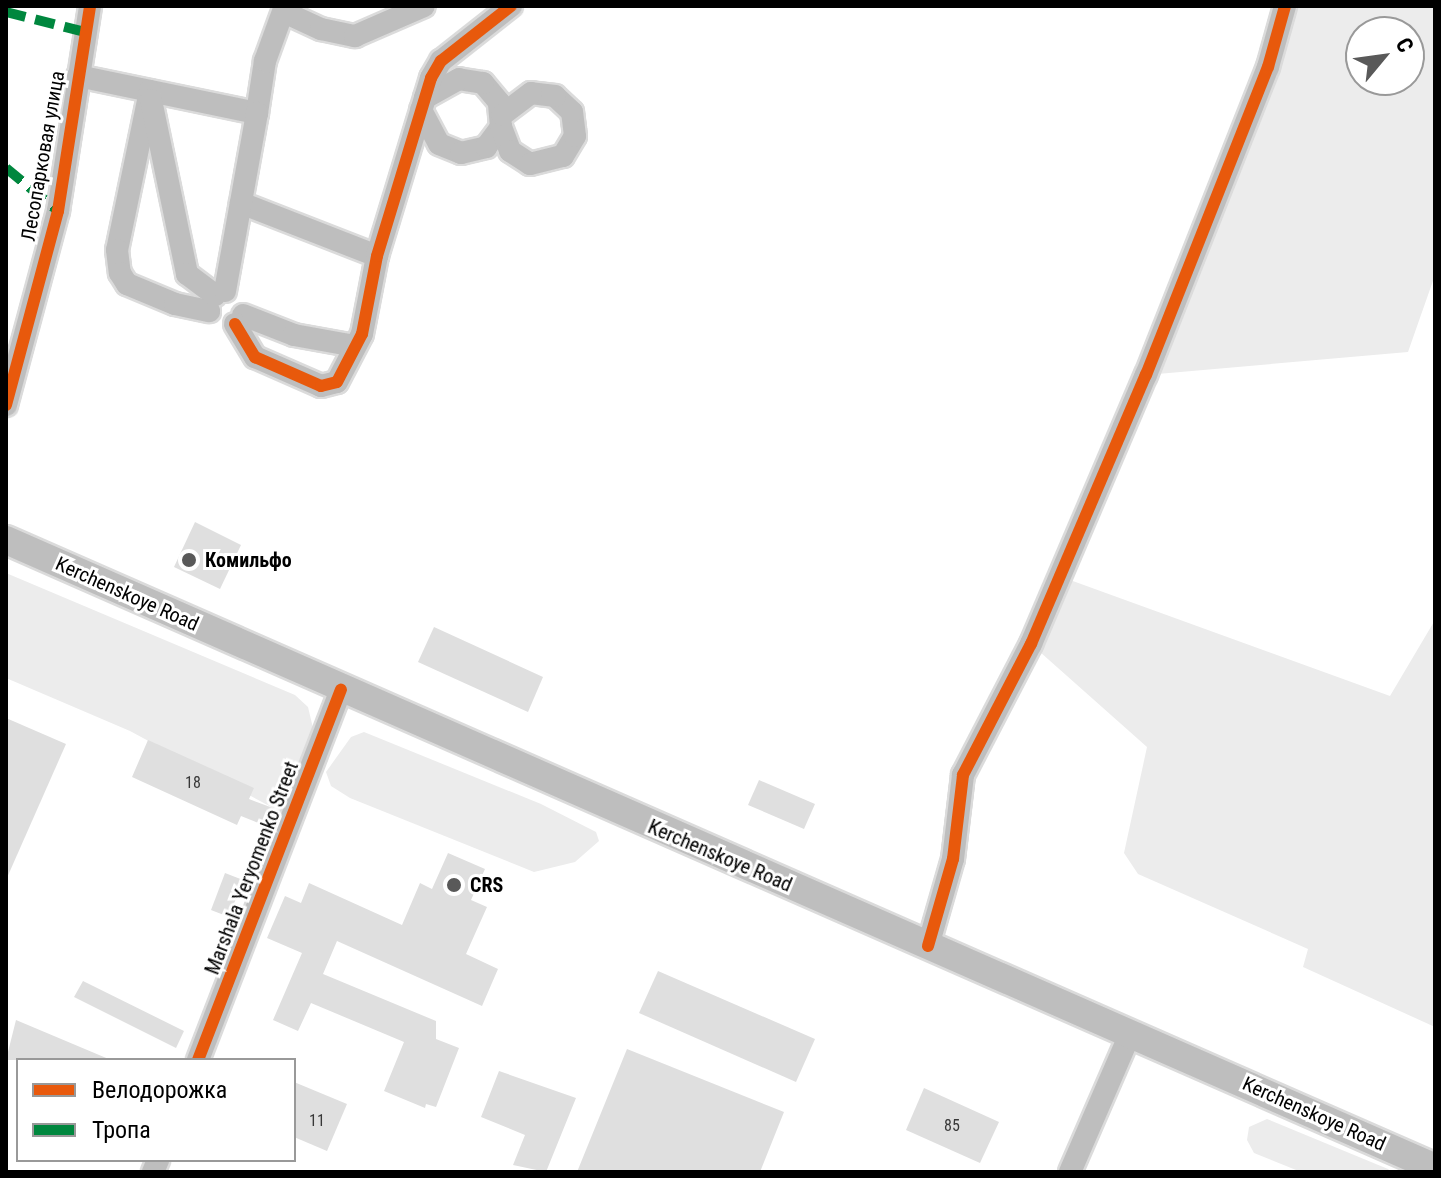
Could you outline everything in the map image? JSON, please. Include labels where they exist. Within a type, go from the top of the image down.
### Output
[{"type":"main road","name":"Kerchenskoye Road","points":[[6,540],[341,690],[1435,1168]]},
{"type":"street","name":"Лесопарковая улица","points":[[6,405],[58,211],[90,6]]},
{"type":"street","points":[[216,299],[241,203],[265,61],[285,9],[321,29],[355,36],[424,6]]},
{"type":"street","points":[[150,91],[117,250],[120,273],[127,284],[175,304],[240,298],[239,319],[255,357],[321,386],[337,382],[371,303],[377,256],[423,104],[441,61],[511,6]]},
{"type":"street","points":[[928,946],[953,859],[963,775],[1031,644],[1146,375],[1268,67],[1285,6]]},
{"type":"street","points":[[78,76],[257,113]]},
{"type":"street","points":[[471,79],[493,91],[501,121],[486,147],[461,153],[439,144],[423,104],[447,82],[471,79]]},
{"type":"street","points":[[150,91],[187,274],[216,299]]},
{"type":"street","points":[[241,203],[377,256]]},
{"type":"street","points":[[239,319],[283,332],[355,346]]},
{"type":"street","name":"Marshala Yeryomenko Street","points":[[199,1058],[341,690]]},
{"type":"street","points":[[1070,1172],[1130,1034]]},
{"type":"shaded area","points":[[1285,6],[1435,6],[1435,275],[1408,352],[1146,375]]},
{"type":"shaded area","points":[[6,573],[295,695],[308,707],[313,728],[258,882],[243,880],[273,808],[130,731],[6,678]]},
{"type":"shaded area","points":[[1059,576],[1390,696],[1435,620],[1435,1027],[1303,967],[1308,949],[1138,874],[1124,853],[1147,747],[1031,644]]},
{"type":"shaded area","points":[[364,732],[541,804],[596,832],[599,841],[575,862],[534,872],[350,798],[331,786],[326,772],[351,737]]},
{"type":"shaded area","points":[[1267,1119],[1391,1172],[1301,1172],[1254,1153],[1247,1140],[1249,1127]]},
{"type":"building","points":[[195,522],[241,545],[220,589],[174,567]]},
{"type":"building","points":[[434,627],[543,677],[528,712],[418,662]]},
{"type":"building","points":[[6,718],[66,744],[6,880]]},
{"type":"building","points":[[148,740],[254,788],[249,799],[273,808],[266,826],[241,816],[237,825],[132,777]]},
{"type":"building","points":[[759,780],[815,804],[804,829],[748,805]]},
{"type":"building","points":[[448,853],[485,869],[471,900],[487,907],[466,954],[498,969],[482,1006],[337,941],[323,974],[436,1021],[436,1039],[459,1048],[436,1107],[426,1104],[425,1108],[384,1091],[404,1042],[311,1003],[298,1031],[273,1020],[302,953],[267,938],[285,896],[301,903],[309,883],[402,925],[420,883],[432,889]]},
{"type":"building","points":[[225,873],[243,880],[229,917],[211,910]]},
{"type":"building","points":[[658,971],[815,1039],[796,1082],[639,1013]]},
{"type":"building","points":[[83,981],[184,1031],[176,1048],[74,997]]},
{"type":"building","points":[[16,1020],[106,1058],[16,1058],[6,1060]]},
{"type":"building","points":[[627,1049],[784,1112],[760,1172],[577,1172]]},
{"type":"building","points":[[499,1071],[576,1098],[546,1172],[513,1165],[525,1135],[481,1117]]},
{"type":"building","points":[[296,1083],[347,1104],[327,1151],[296,1138]]},
{"type":"building","points":[[924,1088],[999,1122],[980,1163],[906,1130]]},
{"type":"marked path","points":[[6,12],[85,32]]},
{"type":"marked path","points":[[6,168],[58,211]]},
{"type":"cycle path","points":[[6,405],[58,211],[90,6]]},
{"type":"cycle path","points":[[235,324],[255,357],[321,386],[337,382],[362,334],[377,256],[431,78],[441,61],[511,6]]},
{"type":"cycle path","points":[[928,946],[953,859],[963,775],[1031,644],[1146,375],[1268,67],[1285,6]]},
{"type":"cycle path","points":[[199,1058],[341,690]]},
{"type":"place","name":"Комильфо","points":[[189,560]]},
{"type":"place","name":"CRS","points":[[454,885]]}]
